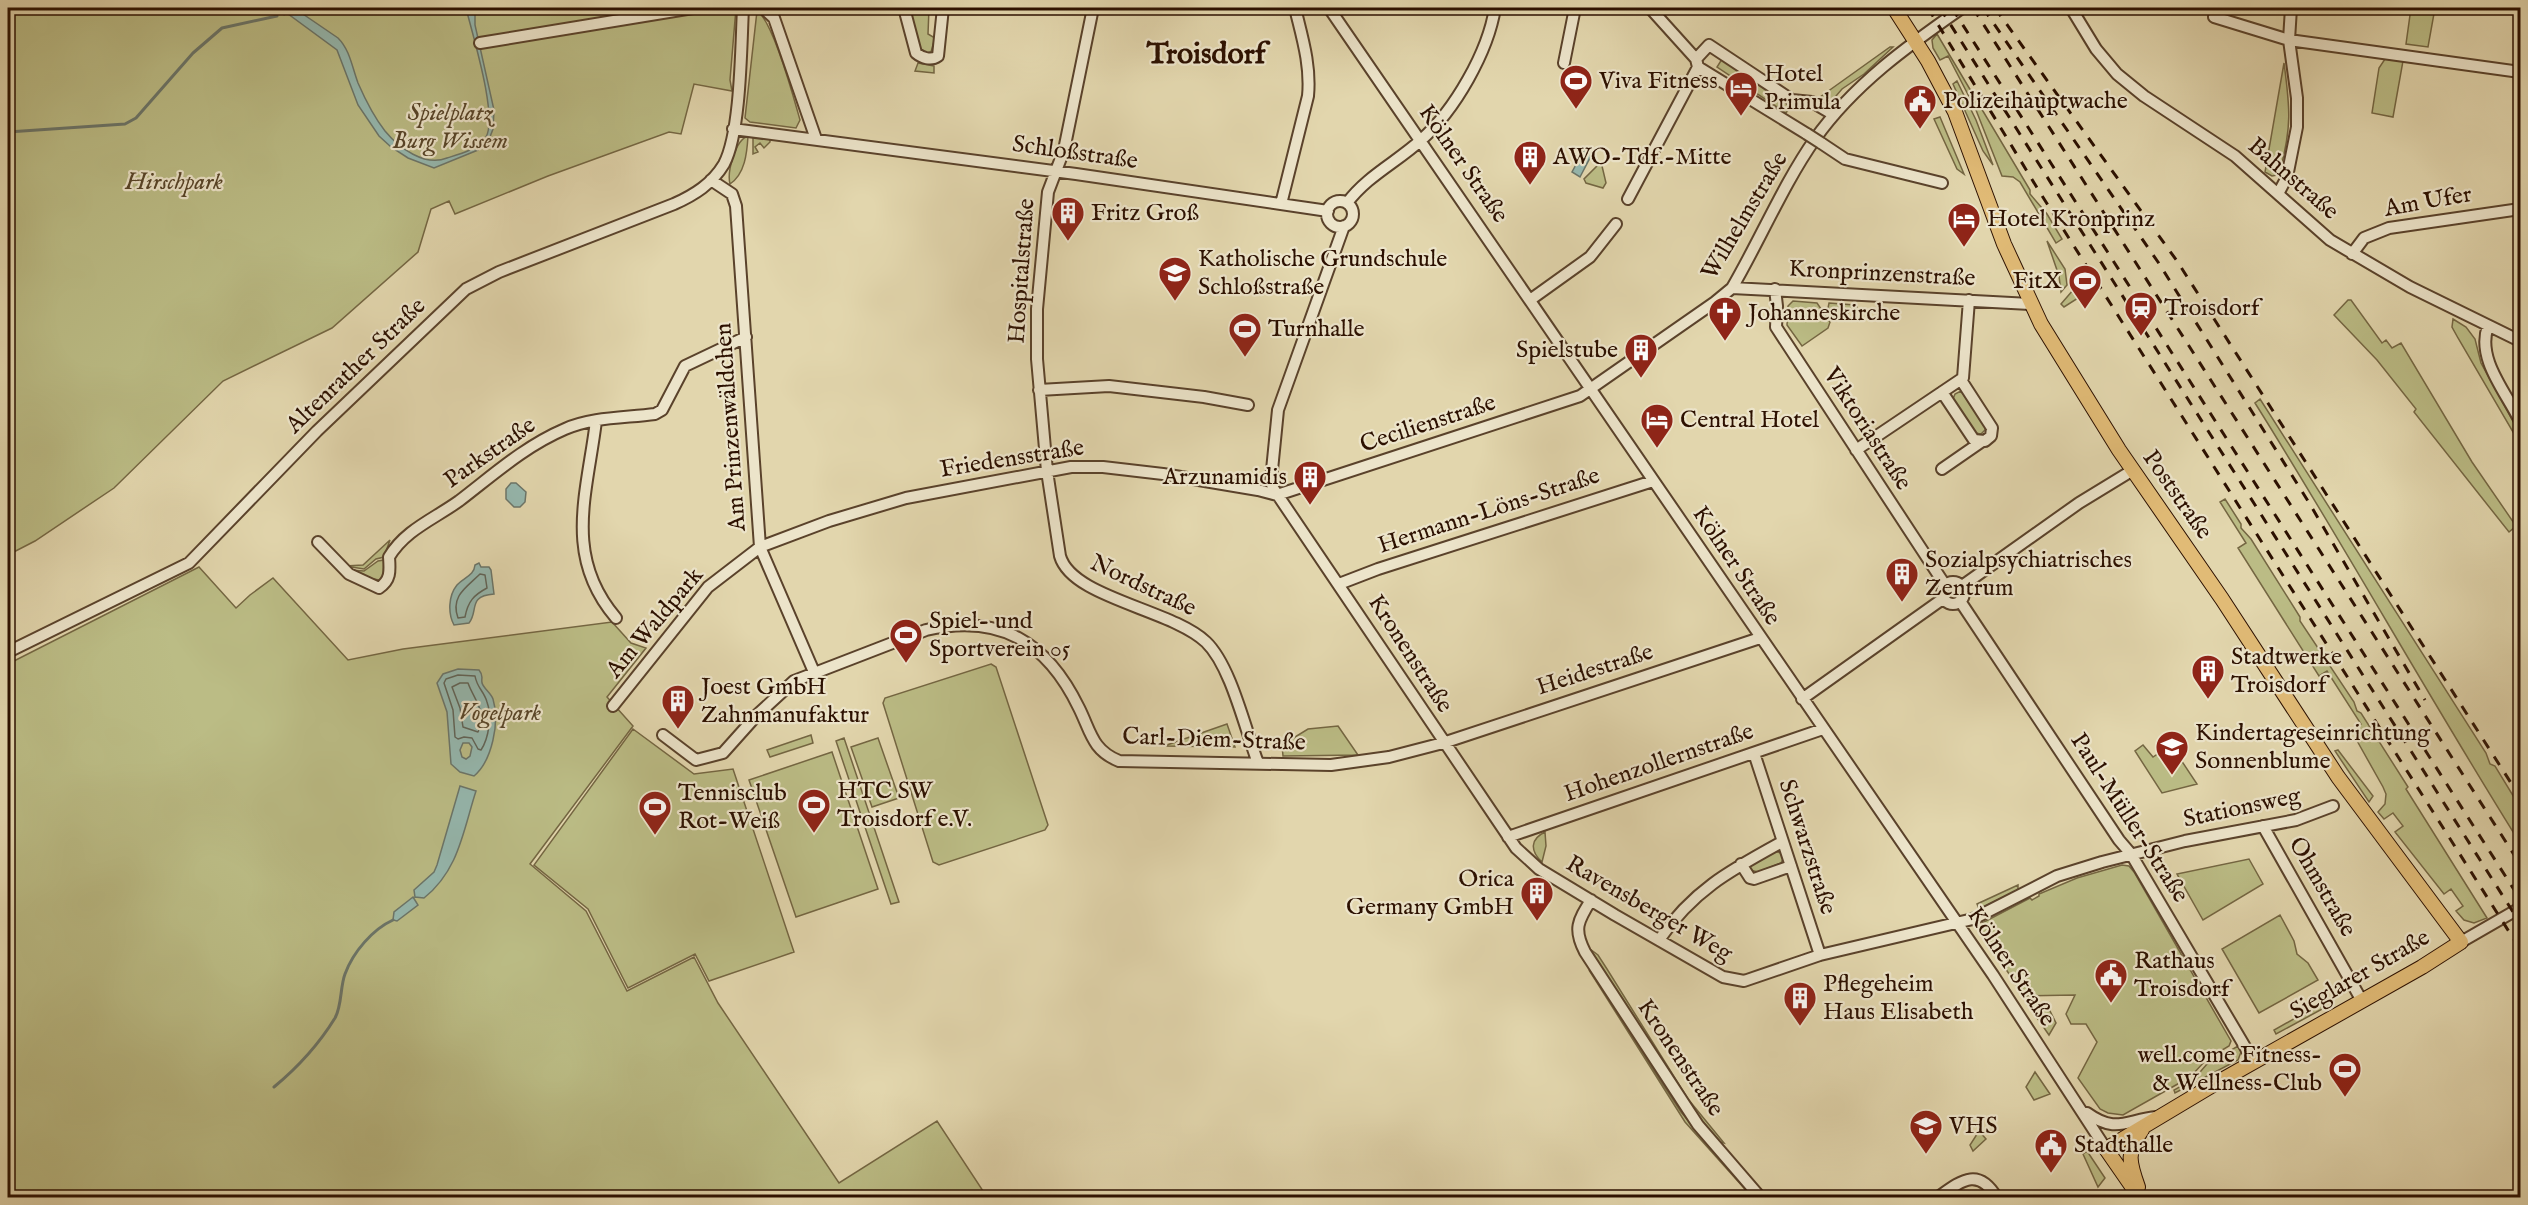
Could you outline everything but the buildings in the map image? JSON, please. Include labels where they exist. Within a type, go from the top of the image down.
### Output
[{"type":"main road","name":"Poststraße","points":[[1894,8],[1955,112],[2004,244],[2030,304],[2133,470],[2222,599],[2338,777],[2461,942]]},
{"type":"main road","name":"Sieglarer Straße","points":[[2106,1149],[2422,967],[2461,942]]},
{"type":"main road","points":[[2141,1197],[2130,1154],[2134,1142],[2145,1126]]},
{"type":"main road","points":[[2106,1149],[2141,1197]]},
{"type":"street","points":[[480,43],[693,8]]},
{"type":"street","name":"Altenrather Straße","points":[[8,652],[189,563],[317,431],[466,289],[499,272],[674,204],[698,192],[711,180],[728,156],[733,129],[743,8]]},
{"type":"street","points":[[763,8],[774,18],[816,139]]},
{"type":"street","points":[[904,8],[916,53],[921,57],[933,59],[938,56],[943,8]]},
{"type":"street","name":"Hospitalstraße","points":[[1047,471],[1036,340],[1041,254],[1048,192],[1064,150],[1093,8]]},
{"type":"street","points":[[1281,204],[1308,96],[1309,68],[1295,8]]},
{"type":"street","name":"Kölner Straße","points":[[1329,8],[1957,924],[2106,1149]]},
{"type":"street","points":[[1344,226],[1332,224],[1328,216],[1333,203],[1347,203],[1370,178],[1421,140],[1438,122],[1472,72],[1492,23],[1495,8]]},
{"type":"street","points":[[1566,59],[1575,8]]},
{"type":"street","points":[[1650,8],[1697,63],[1845,159],[1942,183]]},
{"type":"street","name":"Wilhelmstraße","points":[[1591,390],[1732,288],[1813,142],[1834,115],[1891,59],[1962,8]]},
{"type":"street","name":"Bahnstraße","points":[[2072,8],[2096,49],[2117,74],[2144,96],[2235,156],[2314,227],[2352,254],[2410,287],[2520,341]]},
{"type":"street","points":[[2278,194],[2287,177],[2297,128],[2297,98],[2289,40],[2291,8]]},
{"type":"street","points":[[2214,17],[2289,40],[2520,72]]},
{"type":"street","points":[[1628,199],[1697,63],[1709,45],[1792,100],[1812,102],[1834,115]]},
{"type":"street","name":"Schloßstraße","points":[[733,129],[1056,171],[1328,211]]},
{"type":"street","name":"Am Prinzenwäldchen","points":[[711,180],[732,194],[736,206],[760,547],[814,672]]},
{"type":"street","points":[[1277,495],[1270,480],[1278,410],[1344,226],[1353,218],[1352,209],[1347,203]]},
{"type":"street","name":"Am Ufer","points":[[2352,254],[2364,238],[2389,228],[2520,209]]},
{"type":"street","points":[[1530,300],[1590,256],[1616,224]]},
{"type":"street","name":"Kronprinzenstraße","points":[[1732,288],[2030,304]]},
{"type":"street","name":"Viktoriastraße","points":[[1775,289],[1778,306],[1776,327],[1945,585]]},
{"type":"street","points":[[1856,450],[1961,380],[1964,376],[1969,300]]},
{"type":"street","points":[[2488,326],[2484,345],[2487,360],[2520,421]]},
{"type":"street","name":"Parkstraße","points":[[318,542],[348,574],[379,588],[384,585],[390,574],[389,557],[407,534],[457,502],[519,454],[565,429],[596,421],[654,414],[662,410],[685,366],[746,337]]},
{"type":"street","points":[[1942,469],[1989,439],[1992,428],[1961,380]]},
{"type":"street","points":[[1039,390],[1110,386],[1204,397],[1248,405]]},
{"type":"street","name":"Cecilienstraße","points":[[1277,495],[1580,396],[1591,390]]},
{"type":"street","points":[[1942,392],[1974,440],[1981,442]]},
{"type":"street","points":[[596,421],[582,534],[585,561],[591,580],[616,618]]},
{"type":"street","name":"Friedensstraße","points":[[760,547],[829,521],[894,501],[1071,467],[1120,468],[1227,484],[1277,495]]},
{"type":"street","points":[[1962,586],[2079,503],[2133,470]]},
{"type":"street","name":"Nordstraße","points":[[1047,471],[1060,556],[1066,570],[1086,585],[1179,622],[1205,641],[1224,670],[1258,763]]},
{"type":"street","name":"Hermann-Löns-Straße","points":[[1339,584],[1378,569],[1653,481]]},
{"type":"street","name":"Kronenstraße","points":[[1277,495],[1508,837]]},
{"type":"street","name":"Am Waldpark","points":[[613,706],[698,597],[760,547]]},
{"type":"street","points":[[1955,582],[1962,586],[1964,594],[1960,601],[1951,604],[1944,598],[1942,593],[1945,585],[1955,582]]},
{"type":"street","points":[[1802,699],[1944,598]]},
{"type":"street","name":"Paul-Müller-Straße","points":[[1960,601],[2119,840],[2132,855],[2254,1062]]},
{"type":"street","name":"Carl-Diem-Straße","points":[[663,735],[696,760],[723,753],[781,691],[794,681],[911,636],[941,627],[972,625],[997,629],[1022,638],[1052,664],[1066,681],[1098,749],[1119,761],[1353,764],[1443,743]]},
{"type":"street","name":"Heidestraße","points":[[1443,743],[1760,638]]},
{"type":"street","name":"Hohenzollernstraße","points":[[1508,837],[1823,729]]},
{"type":"street","name":"Schwarzstraße","points":[[1754,753],[1820,955]]},
{"type":"street","name":"Stationsweg","points":[[1957,924],[1973,919],[2057,876],[2132,855],[2311,815],[2333,806]]},
{"type":"street","name":"Ohmstraße","points":[[2263,826],[2362,1001]]},
{"type":"street","name":"Ravensberger Weg","points":[[1508,837],[1539,869],[1723,977],[1734,981],[1759,976],[1820,955],[1957,924]]},
{"type":"street","points":[[1659,940],[1686,905],[1720,877],[1782,842]]},
{"type":"street","points":[[1741,864],[1750,878],[1754,879],[1791,866]]},
{"type":"street","name":"Kronenstraße","points":[[1591,900],[1577,929],[1585,952],[1698,1125],[1761,1197]]},
{"type":"street","name":"Sieglarer Straße","points":[[2461,942],[2520,908]]},
{"type":"street","name":"Sieglarer Straße","points":[[2079,1108],[2098,1121],[2122,1126],[2145,1118],[2159,1117]]},
{"type":"street","points":[[1937,1197],[1966,1180],[1975,1178],[1985,1181],[1997,1197]]},
{"type":"green space","points":[[8,8],[736,8],[730,80],[732,91],[694,84],[681,134],[669,132],[548,176],[455,214],[449,201],[431,209],[418,252],[332,328],[223,381],[114,488],[35,541],[8,555]]},
{"type":"green space","points":[[909,8],[929,8],[928,34],[935,38],[931,52],[926,53],[920,50]]},
{"type":"green space","points":[[2411,8],[2435,8],[2428,47],[2406,44]]},
{"type":"green space","points":[[757,11],[770,29],[782,61],[800,120],[796,128],[750,122],[745,118]]},
{"type":"green space","points":[[1937,34],[2030,190],[2030,194],[2047,214],[2062,239],[2056,243],[2020,182],[2013,177],[2002,176],[1976,110],[1948,56],[1940,60],[1933,48],[1932,40]]},
{"type":"green space","points":[[1893,47],[1864,74],[1842,89],[1830,103],[1821,102],[1820,97]]},
{"type":"green space","points":[[1722,59],[1791,106],[1786,113],[1717,67]]},
{"type":"green space","points":[[2385,59],[2403,61],[2393,117],[2372,113],[2379,68]]},
{"type":"green space","points":[[918,63],[934,66],[934,73],[915,71]]},
{"type":"green space","points":[[2284,63],[2289,105],[2287,141],[2280,171],[2277,175],[2272,176],[2265,172]]},
{"type":"green space","points":[[1957,81],[1976,120],[1993,165],[1983,151],[1953,84]]},
{"type":"green space","points":[[1940,117],[1964,174],[1957,169],[1934,119]]},
{"type":"green space","points":[[748,136],[742,169],[730,184],[733,157],[739,144]]},
{"type":"green space","points":[[753,136],[770,139],[770,142],[764,148],[760,143],[755,147],[758,152],[753,154]]},
{"type":"green space","points":[[1599,164],[1602,166],[1606,183],[1603,188],[1586,183],[1584,179]]},
{"type":"green space","points":[[2047,241],[2065,269],[2067,285],[2061,292],[2059,276]]},
{"type":"green space","points":[[2082,275],[2089,288],[2085,291],[2086,293],[2064,307],[2061,304],[2080,282],[2077,278]]},
{"type":"green space","points":[[2348,300],[2351,300],[2382,343],[2386,340],[2392,348],[2401,343],[2472,462],[2516,526],[2509,532],[2414,412],[2416,409],[2377,360],[2334,315]]},
{"type":"green space","points":[[1793,301],[1817,303],[1830,322],[1828,328],[1802,346],[1787,325],[1788,306]]},
{"type":"green space","points":[[1829,303],[1857,307],[1842,317],[1841,315],[1836,318],[1828,308]]},
{"type":"green space","points":[[2453,319],[2466,327],[2475,339],[2481,363],[2520,434],[2520,444],[2452,327]]},
{"type":"green space","points":[[1961,391],[1985,426],[1981,434],[1975,433],[1953,399],[1955,394]]},
{"type":"green space","points":[[2260,399],[2486,753],[2490,764],[2495,766],[2520,807],[2520,843],[2255,403]]},
{"type":"green space","points":[[2225,499],[2241,524],[2241,528],[2251,539],[2300,617],[2300,621],[2354,702],[2357,711],[2361,713],[2408,787],[2406,789],[2487,918],[2474,923],[2464,920],[2456,911],[2463,906],[2451,889],[2444,894],[2395,832],[2403,826],[2393,813],[2384,819],[2378,812],[2385,804],[2386,794],[2356,739],[2358,737],[2354,730],[2361,724],[2327,671],[2319,676],[2238,548],[2246,543],[2220,502]]},
{"type":"green space","points":[[390,540],[384,557],[376,559],[364,569],[345,566],[363,565]]},
{"type":"green space","points":[[384,560],[383,578],[379,580],[363,577],[351,570],[364,571],[378,561]]},
{"type":"green space","name":"Vogelpark","points":[[199,567],[236,608],[273,578],[348,660],[403,649],[612,622],[631,643],[646,648],[607,697],[633,726],[530,864],[586,911],[627,991],[694,957],[718,1003],[839,1183],[937,1121],[987,1197],[8,1198],[8,664]]},
{"type":"green space","points":[[991,664],[996,667],[1048,825],[1045,830],[939,865],[933,862],[883,703],[885,698]]},
{"type":"green space","points":[[1227,724],[1235,747],[1164,746]]},
{"type":"green space","points":[[1338,726],[1358,755],[1283,756],[1282,745],[1308,729]]},
{"type":"green space","name":"Tennisclub Rot-Weiß","points":[[633,729],[694,774],[733,769],[794,952],[709,981],[695,954],[628,988],[588,909],[534,865]]},
{"type":"green space","points":[[811,735],[813,743],[770,757],[767,750]]},
{"type":"green space","points":[[844,738],[899,902],[891,904],[836,741]]},
{"type":"green space","points":[[878,738],[899,798],[872,807],[851,747]]},
{"type":"green space","points":[[2143,745],[2153,757],[2171,745],[2197,784],[2162,793],[2135,751]]},
{"type":"green space","points":[[2338,750],[2373,796],[2369,802],[2335,751]]},
{"type":"green space","name":"HTC SW Troisdorf e.V.","points":[[832,752],[878,889],[796,917],[749,780]]},
{"type":"green space","points":[[1545,832],[1546,846],[1542,862],[1535,854],[1533,846],[1537,838]]},
{"type":"green space","points":[[1774,851],[1781,853],[1783,859],[1781,863],[1758,872],[1750,870],[1750,865]]},
{"type":"green space","points":[[2249,859],[2263,884],[2203,920],[2177,874]]},
{"type":"green space","points":[[2122,865],[2129,866],[2134,872],[2231,1041],[2229,1046],[2207,1059],[2192,1075],[2123,1115],[2108,1113],[2100,1109],[2078,1078],[2097,1042],[2086,1024],[2071,1024],[2066,1014],[2075,995],[2024,996],[1978,928],[1982,923],[2030,898],[2032,900],[2039,894],[2077,878]]},
{"type":"green space","points":[[2018,885],[2018,890],[1979,909],[1977,904]]},
{"type":"green space","points":[[2280,915],[2294,941],[2297,954],[2308,963],[2318,980],[2259,1013],[2222,949]]},
{"type":"green space","points":[[1590,949],[1598,955],[1688,1099],[1724,1143],[1720,1142],[1694,1112]]},
{"type":"green space","points":[[1589,970],[1681,1112],[1752,1197],[1685,1122]]},
{"type":"green space","points":[[2324,1002],[2326,1007],[2276,1034],[2274,1030]]},
{"type":"green space","points":[[2031,1009],[2049,1009],[2056,1023],[2049,1035]]},
{"type":"green space","points":[[2238,1046],[2241,1052],[2238,1060],[2175,1093],[2174,1090],[2194,1079],[2207,1064]]},
{"type":"green space","points":[[2035,1072],[2050,1094],[2034,1100],[2026,1087]]},
{"type":"green space","points":[[1979,1131],[1986,1139],[1973,1151],[1970,1145]]},
{"type":"green space","points":[[2087,1151],[2105,1178],[2098,1187],[2083,1154]]},
{"type":"water","points":[[280,8],[294,8],[338,38],[348,53],[367,102],[385,131],[413,154],[421,158],[439,160],[463,153],[479,145],[486,137],[489,126],[487,94],[466,8],[475,8],[475,25],[494,110],[493,129],[488,142],[478,150],[434,168],[408,158],[379,136],[358,105],[337,50]]},
{"type":"water","points":[[1584,150],[1592,154],[1580,177],[1572,172]]},
{"type":"water","points":[[511,483],[516,483],[526,492],[525,502],[520,507],[514,507],[506,499],[506,489]]},
{"type":"water","points":[[479,563],[481,567],[489,567],[491,570],[494,594],[486,595],[477,601],[469,623],[454,625],[450,610],[454,589],[471,574],[475,565]]},
{"type":"water","points":[[458,669],[479,670],[482,683],[493,699],[496,719],[493,740],[486,761],[474,776],[460,772],[451,764],[447,712],[437,683],[443,674]],"holes":[[[463,743],[469,743],[472,747],[470,756],[466,759],[462,757],[460,750]]]},
{"type":"water","points":[[460,786],[476,791],[458,849],[436,887],[424,898],[415,897],[414,890],[434,872],[437,865]]},
{"type":"water","points":[[413,897],[418,905],[397,921],[393,920],[394,912]]},
{"type":"waterway","points":[[8,132],[125,124],[136,118],[193,53],[222,28],[277,16]]},
{"type":"waterway","points":[[274,1087],[307,1055],[335,1018],[345,974],[358,950],[371,935],[393,920]]},
{"type":"railway","points":[[1928,8],[2039,191],[2520,949]]},
{"type":"railway","points":[[1940,8],[2520,923]]},
{"type":"railway","points":[[1952,8],[2520,899]]},
{"type":"railway","points":[[1973,8],[2520,864]]},
{"type":"railway","points":[[1983,8],[2158,262],[2308,501],[2425,700]]},
{"type":"railway","points":[[1995,8],[2177,261],[2520,797]]},
{"type":"place","name":"Viva Fitness","points":[[1576,110]]},
{"type":"place","name":"Hotel Primula","points":[[1741,117]]},
{"type":"place","name":"Polizeihauptwache","points":[[1920,130]]},
{"type":"place","name":"AWO-Tdf.-Mitte","points":[[1530,186]]},
{"type":"place","name":"Fritz Groß","points":[[1068,242]]},
{"type":"place","name":"Hotel Kronprinz","points":[[1964,248]]},
{"type":"place","name":"Katholische Grundschule Schloßstraße","points":[[1175,302]]},
{"type":"place","name":"FitX","points":[[2085,310]]},
{"type":"place","name":"Troisdorf","points":[[2141,337]]},
{"type":"place","name":"Johanneskirche","points":[[1725,342]]},
{"type":"place","name":"Turnhalle","points":[[1245,358]]},
{"type":"place","name":"Spielstube","points":[[1641,379]]},
{"type":"place","name":"Central Hotel","points":[[1657,449]]},
{"type":"place","name":"Arzunamidis","points":[[1310,506]]},
{"type":"place","name":"Sozialpsychiatrisches Zentrum","points":[[1902,603]]},
{"type":"place","name":"Spiel- und Sportverein 05","points":[[906,664]]},
{"type":"place","name":"Stadtwerke Troisdorf","points":[[2208,700]]},
{"type":"place","name":"Joest GmbH Zahnmanufaktur","points":[[678,730]]},
{"type":"place","name":"Kindertageseinrichtung Sonnenblume","points":[[2172,776]]},
{"type":"place","name":"HTC SW Troisdorf e.V.","points":[[814,834]]},
{"type":"place","name":"Tennisclub Rot-Weiß","points":[[655,836]]},
{"type":"place","name":"Orica Germany GmbH","points":[[1537,922]]},
{"type":"place","name":"Rathaus Troisdorf","points":[[2111,1004]]},
{"type":"place","name":"Pflegeheim Haus Elisabeth","points":[[1800,1027]]},
{"type":"place","name":"well.come Fitness- & Wellness-Club","points":[[2345,1098]]},
{"type":"place","name":"VHS","points":[[1926,1155]]},
{"type":"place","name":"Stadthalle","points":[[2051,1174]]},
{"type":"district","name":"Troisdorf","points":[[1206,55]]},
{"type":"park label","name":"Spielplatz Burg Wissem","points":[[450,127]]},
{"type":"park label","name":"Hirschpark","points":[[174,182]]}]
